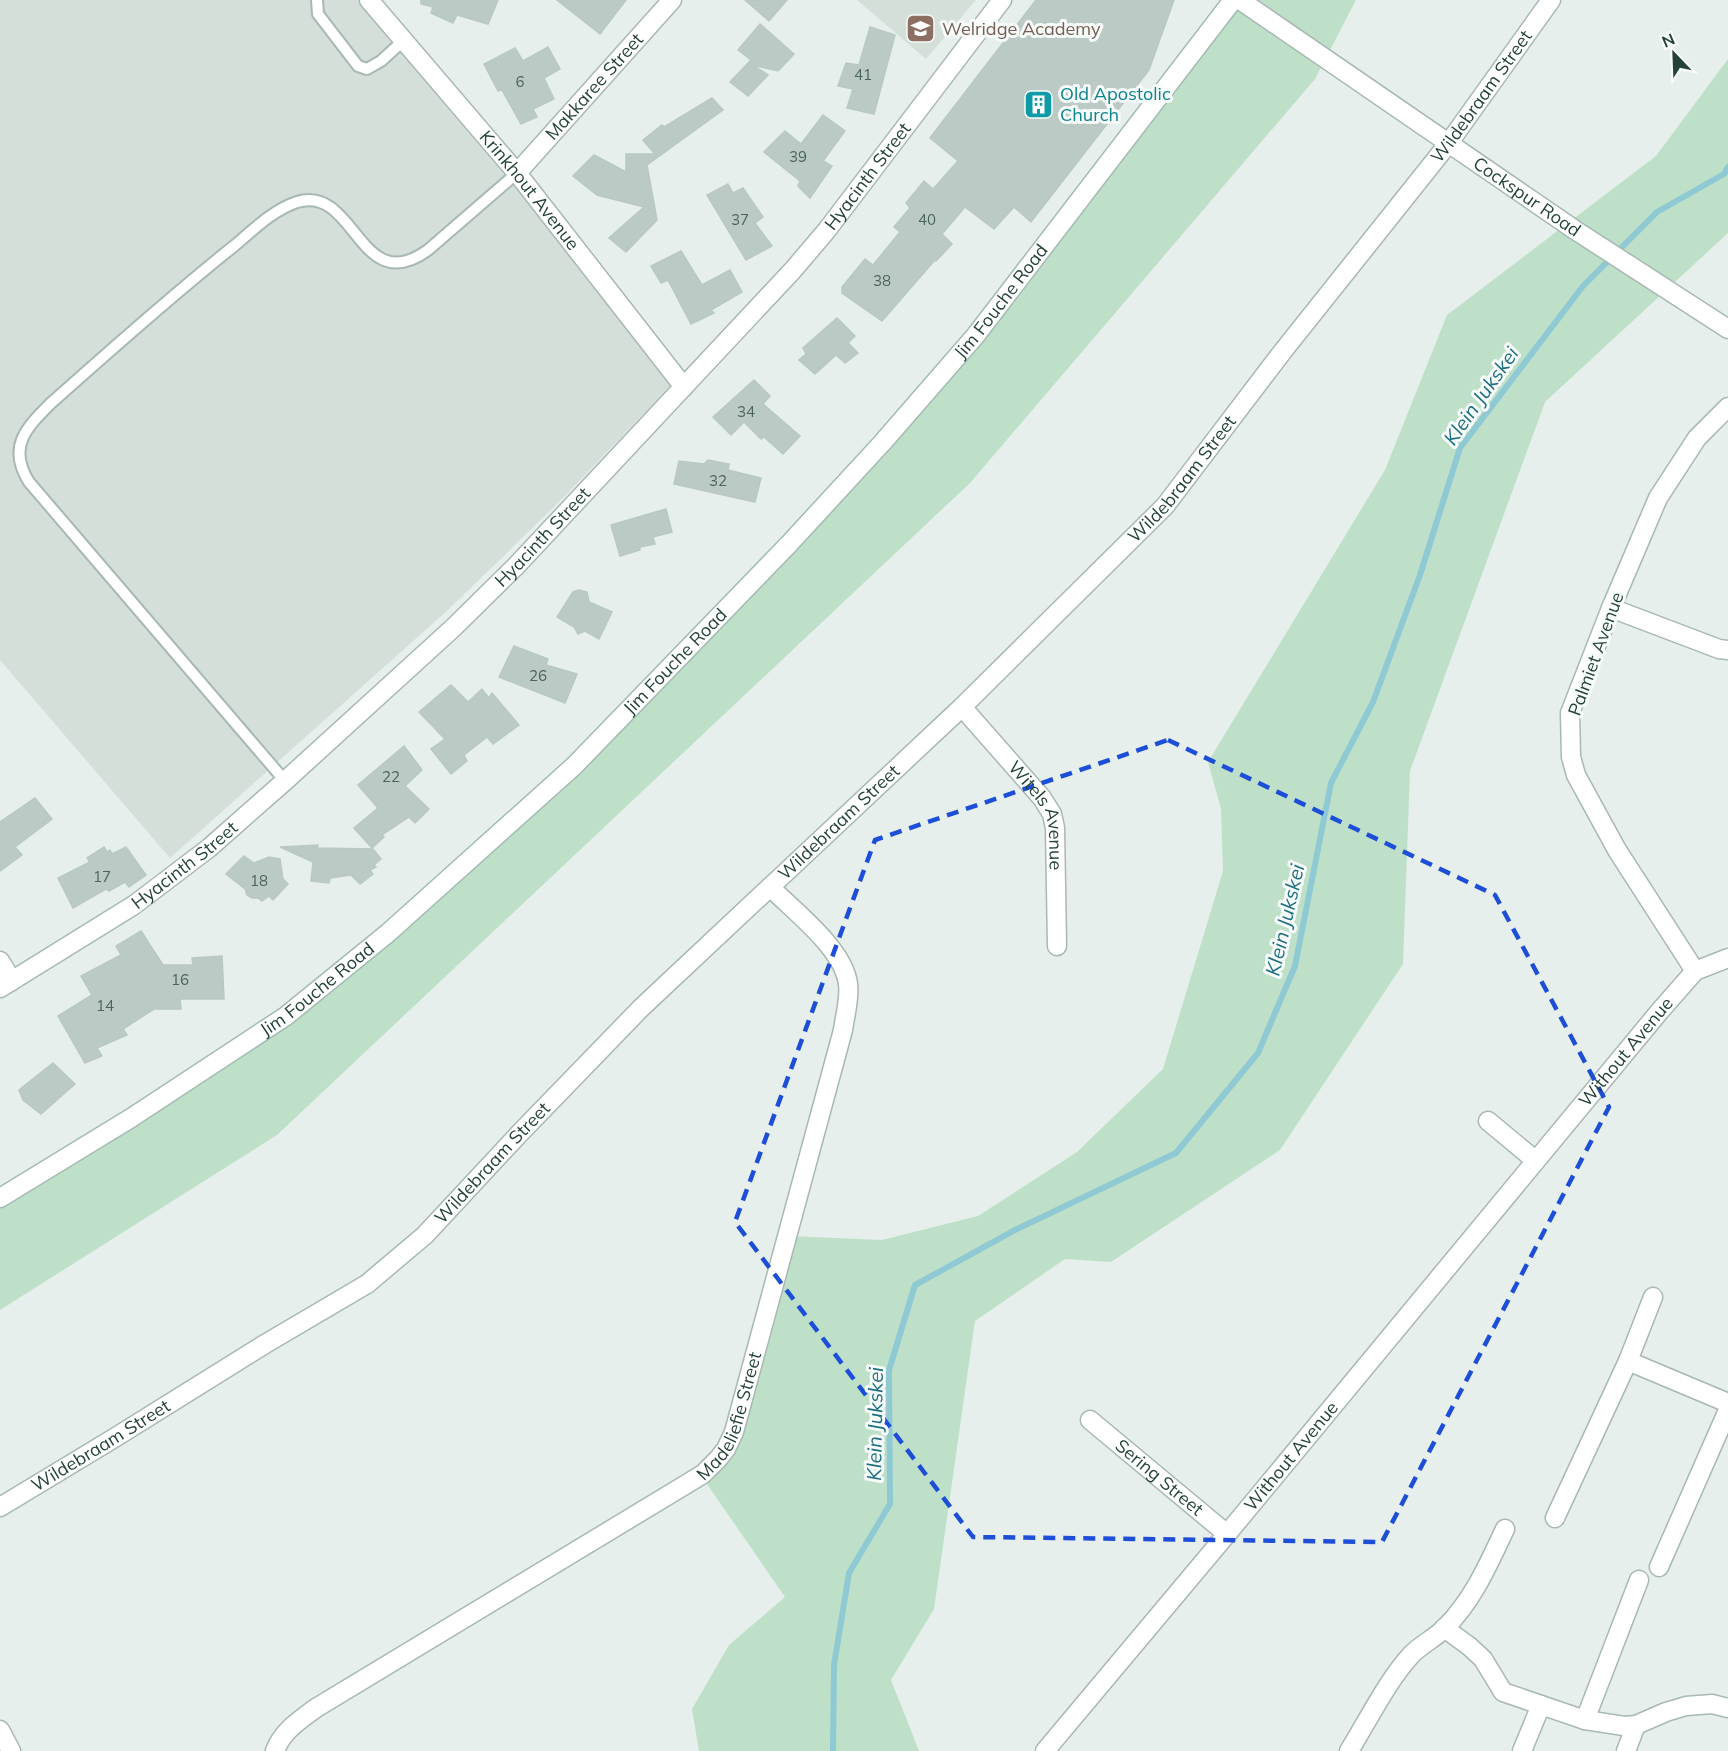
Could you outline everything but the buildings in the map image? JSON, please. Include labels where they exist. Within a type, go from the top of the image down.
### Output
[{"type":"street","name":"Krinkhout Avenue","points":[[369,0],[517,173],[684,387]]},
{"type":"street","name":"Makkaree Street","points":[[517,173],[672,0]]},
{"type":"street","name":"Hyacinth Street","points":[[6,985],[134,905],[210,848],[453,628],[516,566],[794,270],[1002,0]]},
{"type":"street","name":"Jim Fouche Road","points":[[0,1198],[131,1118],[286,1016],[388,933],[574,766],[789,544],[883,442],[976,335],[1233,0]]},
{"type":"street","name":"Cockspur Road","points":[[1240,0],[1448,144],[1728,329]]},
{"type":"street","name":"Wildebraam Street","points":[[0,1507],[367,1284],[426,1234],[641,1008],[962,707],[1165,506],[1283,351],[1448,144],[1551,0]]},
{"type":"street","name":"Palmiet Avenue","points":[[1695,971],[1617,850],[1576,775],[1571,757],[1570,713],[1611,608],[1658,498],[1697,438],[1728,407]]},
{"type":"street","points":[[1611,608],[1719,649],[1728,650]]},
{"type":"street","name":"Witels Avenue","points":[[962,707],[1042,798],[1052,814],[1055,828],[1057,946]]},
{"type":"street","name":"Madeliefie Street","points":[[275,1751],[292,1725],[316,1708],[703,1474],[726,1449],[734,1432],[843,1030],[848,996],[843,965],[770,886]]},
{"type":"street","name":"Without Avenue","points":[[1045,1751],[1659,1012],[1695,971],[1728,958]]},
{"type":"street","points":[[0,961],[6,985]]},
{"type":"street","points":[[1488,1121],[1535,1160]]},
{"type":"street","points":[[1555,1518],[1628,1361],[1653,1297]]},
{"type":"street","points":[[1628,1361],[1728,1403]]},
{"type":"street","points":[[1659,1567],[1728,1410]]},
{"type":"street","name":"Sering Street","points":[[1090,1420],[1227,1534]]},
{"type":"street","points":[[1348,1751],[1405,1663],[1444,1628],[1467,1602],[1505,1530]]},
{"type":"street","points":[[1585,1720],[1639,1580]]},
{"type":"street","points":[[1444,1628],[1483,1659],[1503,1692],[1585,1720],[1607,1725],[1636,1725],[1686,1706],[1712,1704],[1728,1708]]},
{"type":"street","points":[[1522,1751],[1541,1705]]},
{"type":"street","points":[[1626,1751],[1636,1725]]},
{"type":"street","points":[[0,1730],[11,1751]]},
{"type":"lane","points":[[317,0],[318,14],[358,66],[367,69],[381,61],[404,40]]},
{"type":"lane","points":[[285,781],[29,482],[21,465],[20,443],[23,433],[51,404],[192,279],[286,206],[308,200],[324,202],[344,219],[369,251],[388,262],[399,263],[420,256],[428,250],[517,173]]},
{"type":"highlighted area","points":[[1168,740],[1495,895],[1609,1107],[1382,1542],[973,1537],[735,1222],[875,840]]},
{"type":"shaded area","points":[[0,0],[369,0],[676,361],[670,386],[561,500],[449,609],[170,858],[0,660]]},
{"type":"shaded area","name":"Welridge Academy","points":[[857,0],[976,0],[926,59]]},
{"type":"green space","points":[[1233,0],[1356,0],[1315,79],[970,483],[277,1135],[0,1310],[0,1202],[281,1020],[514,824],[981,332]]},
{"type":"green space","points":[[1728,59],[1728,233],[1545,402],[1410,771],[1403,964],[1280,1150],[1111,1262],[1065,1259],[975,1321],[934,1609],[891,1680],[919,1751],[699,1751],[692,1709],[729,1645],[785,1597],[698,1471],[717,1454],[737,1417],[789,1236],[882,1240],[978,1216],[1077,1152],[1163,1069],[1223,871],[1221,809],[1208,762],[1385,470],[1447,315],[1656,156]]},
{"type":"waterway","name":"Klein Jukskei","points":[[833,1751],[834,1665],[849,1573],[890,1504],[889,1370],[915,1285],[1017,1229],[1176,1153],[1258,1053],[1295,966],[1331,783],[1373,702],[1420,575],[1460,448],[1583,286],[1657,212],[1724,174],[1728,167]]},
{"type":"place","name":"Welridge Academy","points":[[921,29]]},
{"type":"place","name":"Old Apostolic Church","points":[[1039,104]]}]
